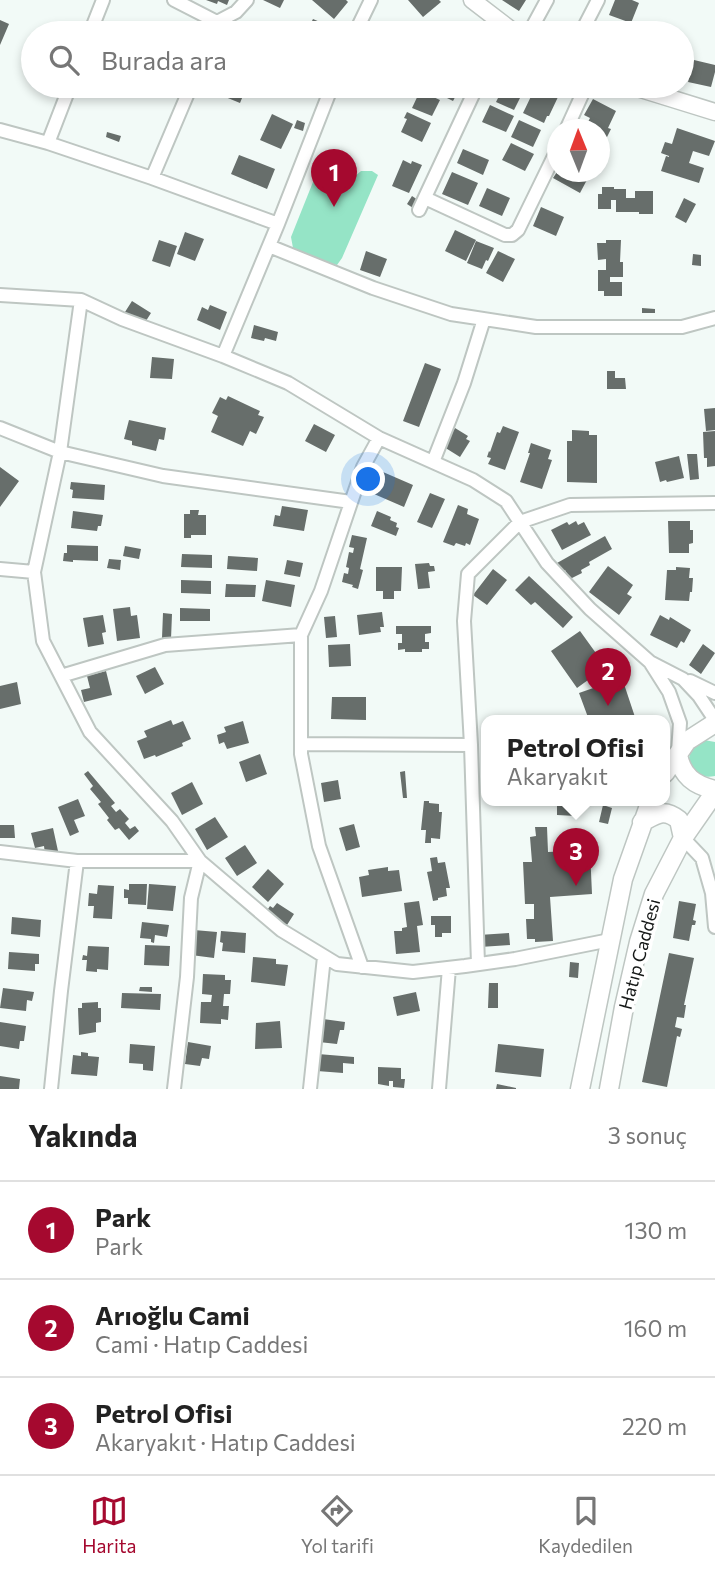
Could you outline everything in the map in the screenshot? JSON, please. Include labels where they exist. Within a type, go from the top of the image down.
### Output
[{"type":"main road","points":[[670,766],[687,741],[715,722]]},
{"type":"main road","points":[[678,755],[684,774],[691,781],[715,791]]},
{"type":"main road","name":"Hatıp Caddesi","points":[[609,1089],[639,942],[654,894],[683,838],[715,791]]},
{"type":"main road","name":"Hatıp Caddesi","points":[[580,1089],[623,879],[649,806]]},
{"type":"main road","points":[[642,822],[658,813],[670,813],[679,820],[683,838]]},
{"type":"street","points":[[95,21],[103,0]]},
{"type":"street","points":[[174,0],[205,21]]},
{"type":"street","points":[[224,21],[247,0]]},
{"type":"street","points":[[361,21],[371,0]]},
{"type":"street","points":[[472,0],[496,21]]},
{"type":"street","points":[[536,21],[547,0]]},
{"type":"street","points":[[587,21],[598,0]]},
{"type":"street","points":[[48,143],[65,98]]},
{"type":"street","points":[[152,178],[186,98]]},
{"type":"street","points":[[223,356],[327,98]]},
{"type":"street","points":[[471,98],[422,204],[505,236],[512,235],[518,230],[547,171]]},
{"type":"street","points":[[571,119],[581,98]]},
{"type":"street","points":[[670,98],[715,112]]},
{"type":"street","points":[[0,130],[152,178],[278,224]]},
{"type":"street","points":[[269,246],[373,288],[451,314],[536,327],[682,327],[715,318]]},
{"type":"street","points":[[0,295],[81,300],[122,319],[288,383],[379,438],[473,480],[506,501],[547,563],[590,609],[650,662],[715,692]]},
{"type":"street","points":[[81,300],[60,452],[34,572],[43,641],[90,732],[172,821],[200,861],[281,930],[337,964],[412,972],[478,964],[610,940]]},
{"type":"street","points":[[433,462],[464,383],[484,319]]},
{"type":"street","points":[[0,428],[60,452],[163,476],[351,502]]},
{"type":"street","points":[[362,967],[319,846],[301,754],[301,635],[321,591],[363,467],[379,438]]},
{"type":"street","points":[[478,964],[464,621],[468,574],[520,522],[570,505],[715,503]]},
{"type":"street","points":[[0,569],[34,572]]},
{"type":"street","points":[[61,677],[165,645],[301,635]]},
{"type":"street","points":[[650,662],[669,692],[680,723],[678,755]]},
{"type":"street","points":[[683,679],[699,696],[715,722]]},
{"type":"street","points":[[301,744],[471,745]]},
{"type":"street","points":[[683,838],[702,858],[712,893],[715,927]]},
{"type":"street","points":[[0,852],[77,861],[200,861]]},
{"type":"street","points":[[51,1089],[77,861]]},
{"type":"street","points":[[174,1089],[187,977],[191,898],[200,861]]},
{"type":"street","points":[[310,1089],[324,957]]},
{"type":"street","points":[[439,1089],[449,968]]},
{"type":"green space","points":[[325,152],[354,177],[361,171],[372,171],[378,175],[337,265],[293,248],[291,237]]},
{"type":"green space","points":[[704,740],[715,742],[715,776],[706,777],[699,774],[690,764],[691,751]]},
{"type":"building","points":[[206,0],[229,0],[227,5]]},
{"type":"building","points":[[263,0],[284,0],[280,8]]},
{"type":"building","points":[[312,0],[346,0],[348,2],[334,19]]},
{"type":"building","points":[[408,0],[439,0],[441,2],[423,17]]},
{"type":"building","points":[[502,0],[526,0],[519,11]]},
{"type":"building","points":[[615,0],[632,0],[639,3],[632,21],[609,15]]},
{"type":"building","points":[[0,20],[9,24],[0,45]]},
{"type":"building","points":[[694,60],[715,65],[711,87],[694,83]]},
{"type":"building","points":[[228,98],[242,98],[240,103]]},
{"type":"building","points":[[417,98],[440,100],[432,116],[412,108]]},
{"type":"building","points":[[498,98],[520,98],[514,110],[496,102]]},
{"type":"building","points":[[530,98],[558,98],[544,123],[523,113]]},
{"type":"building","points":[[593,99],[616,111],[610,124],[610,119],[590,119],[584,115]]},
{"type":"building","points":[[490,105],[514,116],[506,132],[482,122]]},
{"type":"building","points":[[407,112],[431,123],[422,142],[401,132]]},
{"type":"building","points":[[272,114],[293,124],[281,149],[260,140]]},
{"type":"building","points":[[297,120],[305,123],[303,131],[294,128]]},
{"type":"building","points":[[519,120],[541,130],[533,147],[511,137]]},
{"type":"building","points":[[677,128],[715,141],[709,156],[693,151],[689,163],[704,168],[699,183],[661,171],[666,156],[669,157],[661,153],[665,142],[672,144]]},
{"type":"building","points":[[107,132],[121,136],[119,142],[106,137]]},
{"type":"building","points":[[511,143],[534,154],[525,171],[502,160]]},
{"type":"building","points":[[463,149],[489,160],[483,175],[457,163]]},
{"type":"building","points":[[239,155],[275,169],[267,189],[231,174]]},
{"type":"building","points":[[403,160],[422,165],[409,193],[392,186]]},
{"type":"building","points":[[452,172],[478,183],[468,205],[442,194]]},
{"type":"building","points":[[560,182],[586,182],[580,193]]},
{"type":"building","points":[[602,187],[626,189],[626,198],[635,198],[635,191],[653,191],[653,214],[616,212],[616,200],[611,200],[611,209],[598,209],[598,194],[602,194]]},
{"type":"building","points":[[487,188],[510,198],[502,216],[479,206]]},
{"type":"building","points":[[412,196],[418,200],[413,208],[407,204]]},
{"type":"building","points":[[684,198],[696,204],[686,223],[675,217]]},
{"type":"building","points":[[541,207],[564,217],[556,236],[533,226]]},
{"type":"building","points":[[455,230],[476,240],[466,261],[445,251]]},
{"type":"building","points":[[185,232],[204,239],[195,261],[177,254]]},
{"type":"building","points":[[159,240],[177,246],[170,267],[152,261]]},
{"type":"building","points":[[606,240],[621,240],[620,262],[623,262],[623,277],[610,277],[610,282],[622,282],[622,296],[604,296],[604,291],[598,291],[598,270],[606,270],[606,259],[598,260],[597,243],[606,243]]},
{"type":"building","points":[[476,241],[494,248],[482,269],[467,263]]},
{"type":"building","points":[[366,251],[387,259],[380,277],[360,270]]},
{"type":"building","points":[[498,251],[515,259],[503,282],[486,273]]},
{"type":"building","points":[[693,254],[701,255],[701,266],[692,265]]},
{"type":"building","points":[[132,301],[151,313],[144,324],[125,312]]},
{"type":"building","points":[[210,305],[227,312],[220,330],[197,320],[202,307],[208,310]]},
{"type":"building","points":[[642,308],[655,309],[655,313],[642,313]]},
{"type":"building","points":[[254,325],[278,332],[276,341],[251,338]]},
{"type":"building","points":[[152,357],[174,359],[172,379],[150,378]]},
{"type":"building","points":[[425,363],[441,369],[419,427],[403,421]]},
{"type":"building","points":[[607,371],[615,371],[615,378],[625,378],[626,389],[607,389]]},
{"type":"building","points":[[228,396],[260,411],[258,415],[264,417],[256,434],[250,431],[243,446],[211,432],[218,416],[212,413],[220,397],[226,400]]},
{"type":"building","points":[[715,408],[715,430],[706,431],[704,409]]},
{"type":"building","points":[[129,420],[166,428],[164,440],[159,439],[156,451],[132,445],[132,441],[124,439]]},
{"type":"building","points":[[314,424],[335,435],[326,452],[305,441]]},
{"type":"building","points":[[503,426],[519,432],[505,470],[488,464],[491,458],[487,457],[497,432],[500,433]]},
{"type":"building","points":[[455,428],[468,436],[466,439],[470,441],[460,457],[444,447]]},
{"type":"building","points":[[572,430],[589,431],[589,435],[597,435],[597,483],[567,482],[567,441],[572,441]]},
{"type":"building","points":[[715,431],[715,466],[707,467],[703,432]]},
{"type":"building","points":[[531,443],[551,450],[548,459],[552,460],[542,489],[520,482]]},
{"type":"building","points":[[687,454],[697,454],[699,479],[690,480]]},
{"type":"building","points":[[679,456],[684,478],[660,482],[655,462]]},
{"type":"building","points":[[0,467],[19,481],[0,507]]},
{"type":"building","points":[[383,472],[413,485],[404,507],[374,494]]},
{"type":"building","points":[[71,482],[105,485],[104,500],[72,498]]},
{"type":"building","points":[[430,493],[445,499],[432,528],[417,522]]},
{"type":"building","points":[[458,505],[468,509],[467,514],[479,519],[470,545],[456,543],[454,546],[443,542]]},
{"type":"building","points":[[282,506],[308,510],[304,531],[273,526],[275,515],[280,516]]},
{"type":"building","points":[[190,510],[199,510],[198,515],[206,515],[206,535],[184,538],[184,514],[190,514]]},
{"type":"building","points":[[73,511],[103,515],[101,526],[98,526],[97,531],[71,528]]},
{"type":"building","points":[[377,511],[397,523],[396,527],[399,528],[396,536],[371,526]]},
{"type":"building","points":[[576,521],[578,525],[584,522],[591,535],[562,550],[551,530],[567,522],[569,525]]},
{"type":"building","points":[[668,521],[690,521],[693,543],[689,544],[689,553],[669,553]]},
{"type":"building","points":[[352,535],[367,538],[358,589],[342,582],[344,573],[348,574],[349,568],[346,567],[349,552],[353,553],[354,548],[349,547]]},
{"type":"building","points":[[605,536],[612,549],[589,562],[590,565],[581,570],[582,573],[570,579],[565,570],[562,571],[557,563]]},
{"type":"building","points":[[67,545],[98,546],[98,561],[63,561]]},
{"type":"building","points":[[125,546],[141,549],[139,559],[123,556]]},
{"type":"building","points":[[182,554],[212,555],[212,568],[181,567]]},
{"type":"building","points":[[228,556],[258,558],[257,571],[227,569]]},
{"type":"building","points":[[109,559],[121,560],[120,570],[107,568]]},
{"type":"building","points":[[287,560],[303,563],[300,577],[284,574]]},
{"type":"building","points":[[429,563],[434,566],[435,571],[428,572],[430,588],[418,589],[415,564]]},
{"type":"building","points":[[608,566],[633,585],[627,594],[632,597],[619,615],[589,592]]},
{"type":"building","points":[[376,567],[402,567],[401,591],[394,591],[394,599],[383,599],[383,591],[376,591]]},
{"type":"building","points":[[676,567],[690,568],[689,578],[693,578],[689,601],[665,600],[667,570],[676,570]]},
{"type":"building","points":[[493,569],[507,580],[487,605],[473,595]]},
{"type":"building","points":[[529,576],[573,617],[563,628],[535,602],[531,605],[515,590]]},
{"type":"building","points":[[181,580],[211,581],[211,594],[181,593]]},
{"type":"building","points":[[266,580],[295,585],[291,607],[262,601]]},
{"type":"building","points":[[226,584],[256,585],[255,597],[225,597]]},
{"type":"building","points":[[130,607],[131,616],[137,615],[140,638],[117,641],[113,609]]},
{"type":"building","points":[[180,608],[210,609],[210,621],[180,621]]},
{"type":"building","points":[[382,612],[384,627],[380,627],[381,632],[359,635],[357,615]]},
{"type":"building","points":[[163,613],[172,614],[171,639],[162,638]]},
{"type":"building","points":[[103,615],[106,632],[102,633],[104,644],[88,647],[83,618]]},
{"type":"building","points":[[660,615],[669,620],[670,617],[691,630],[684,643],[681,641],[677,648],[650,635]]},
{"type":"building","points":[[335,616],[337,637],[326,638],[324,617]]},
{"type":"building","points":[[396,626],[431,626],[431,633],[425,634],[429,649],[422,649],[422,652],[398,650],[398,643],[402,643],[402,634],[396,634]]},
{"type":"building","points":[[580,631],[606,667],[577,688],[551,651]]},
{"type":"building","points":[[350,644],[351,666],[329,667],[328,645]]},
{"type":"building","points":[[703,644],[715,653],[701,674],[689,665]]},
{"type":"building","points":[[155,667],[164,684],[145,694],[136,676]]},
{"type":"building","points":[[106,671],[112,695],[84,702],[81,690],[90,688],[87,676]]},
{"type":"building","points":[[622,678],[634,715],[587,715],[579,693]]},
{"type":"building","points":[[17,682],[21,704],[0,709],[0,686]]},
{"type":"building","points":[[332,697],[366,697],[366,720],[331,719]]},
{"type":"building","points":[[171,720],[173,725],[183,721],[191,739],[182,743],[183,746],[144,759],[137,741],[147,737],[144,731]]},
{"type":"building","points":[[243,721],[249,743],[227,749],[224,742],[219,744],[217,735],[226,732],[224,727]]},
{"type":"building","points":[[260,754],[267,774],[246,782],[239,762]]},
{"type":"building","points":[[88,771],[115,803],[111,806],[116,812],[120,809],[129,819],[125,823],[130,829],[135,826],[139,831],[129,840],[119,828],[115,830],[107,820],[109,818],[98,804],[101,802],[90,789],[93,786],[84,774]]},
{"type":"building","points":[[405,771],[407,798],[403,798],[400,772]]},
{"type":"building","points":[[338,780],[341,799],[324,802],[321,783]]},
{"type":"building","points":[[192,782],[203,804],[182,815],[171,793]]},
{"type":"building","points":[[78,799],[85,816],[74,820],[79,832],[70,836],[58,807]]},
{"type":"building","points":[[424,801],[439,804],[439,812],[442,812],[440,839],[431,838],[431,843],[425,843],[426,830],[421,830]]},
{"type":"building","points":[[557,806],[577,806],[576,816],[557,815]]},
{"type":"building","points":[[603,806],[612,808],[608,824],[599,822]]},
{"type":"building","points":[[215,817],[228,837],[207,850],[195,829]]},
{"type":"building","points":[[354,824],[360,847],[346,851],[339,828]]},
{"type":"building","points":[[0,825],[14,825],[15,838],[0,838]]},
{"type":"building","points":[[535,827],[547,827],[548,852],[590,850],[592,894],[550,897],[553,941],[535,942],[535,939],[527,939],[526,919],[534,919],[534,904],[525,904],[523,862],[532,862],[530,837],[536,836]]},
{"type":"building","points":[[53,828],[58,851],[45,854],[44,846],[35,848],[31,833]]},
{"type":"building","points":[[245,845],[257,863],[237,876],[225,858]]},
{"type":"building","points":[[437,857],[438,863],[445,862],[450,888],[446,888],[447,896],[433,901],[427,872],[432,871],[430,858]]},
{"type":"building","points":[[388,867],[388,871],[399,870],[402,891],[362,897],[359,877],[369,875],[368,870]]},
{"type":"building","points":[[268,869],[284,884],[268,902],[252,887]]},
{"type":"building","points":[[129,884],[147,884],[146,905],[128,904],[128,898],[124,898],[124,889],[129,890]]},
{"type":"building","points":[[149,884],[176,886],[173,911],[147,909]]},
{"type":"building","points":[[98,885],[114,886],[112,919],[93,918],[94,906],[88,906],[89,893],[97,894]]},
{"type":"building","points":[[419,901],[423,925],[417,926],[420,952],[396,954],[394,931],[402,931],[402,928],[407,927],[404,903]]},
{"type":"building","points":[[679,901],[696,904],[693,920],[696,921],[695,925],[692,925],[689,941],[673,938]]},
{"type":"building","points":[[277,903],[294,914],[287,925],[266,912],[270,906],[273,908]]},
{"type":"building","points":[[431,916],[451,916],[451,933],[442,933],[442,937],[435,937],[435,925],[431,925]]},
{"type":"building","points":[[12,917],[41,920],[40,937],[11,934]]},
{"type":"building","points":[[142,922],[169,925],[167,937],[155,935],[154,943],[151,939],[140,938]]},
{"type":"building","points":[[194,930],[217,932],[214,958],[191,955]]},
{"type":"building","points":[[221,931],[246,933],[245,953],[222,951]]},
{"type":"building","points":[[509,933],[510,945],[480,947],[479,935]]},
{"type":"building","points":[[145,945],[170,946],[169,966],[144,965]]},
{"type":"building","points":[[88,946],[109,947],[108,970],[86,971],[87,960],[82,960],[83,955],[87,956]]},
{"type":"building","points":[[9,952],[39,954],[39,964],[35,964],[35,971],[8,969]]},
{"type":"building","points":[[669,953],[694,958],[684,1005],[684,1018],[677,1017],[675,1027],[682,1029],[680,1037],[677,1036],[667,1087],[642,1082]]},
{"type":"building","points":[[253,957],[276,959],[276,964],[288,965],[285,986],[251,982]]},
{"type":"building","points":[[570,962],[579,963],[578,978],[569,977]]},
{"type":"building","points":[[203,974],[225,975],[225,980],[231,980],[230,994],[224,994],[223,1006],[229,1006],[228,1020],[221,1019],[221,1024],[200,1023],[201,1002],[211,1002],[212,995],[202,994]]},
{"type":"building","points":[[489,983],[498,983],[498,1008],[488,1008]]},
{"type":"building","points":[[140,987],[152,987],[152,992],[139,991]]},
{"type":"building","points":[[3,988],[34,992],[32,1001],[27,1000],[26,1011],[0,1008]]},
{"type":"building","points":[[416,992],[420,1011],[397,1016],[393,997]]},
{"type":"building","points":[[122,993],[161,994],[160,1010],[121,1008]]},
{"type":"building","points":[[98,1002],[101,1022],[96,1023],[96,1032],[79,1035],[78,1008],[82,1008],[82,1003]]},
{"type":"building","points":[[323,1019],[345,1022],[337,1044],[319,1042]]},
{"type":"building","points":[[280,1021],[282,1048],[255,1049],[256,1023]]},
{"type":"building","points":[[0,1022],[26,1026],[24,1041],[20,1041],[19,1049],[0,1046]]},
{"type":"building","points":[[188,1042],[211,1046],[209,1059],[202,1058],[200,1066],[185,1064]]},
{"type":"building","points":[[130,1044],[155,1046],[153,1071],[143,1070],[143,1064],[129,1063]]},
{"type":"building","points":[[498,1044],[544,1049],[541,1077],[495,1072]]},
{"type":"building","points":[[81,1052],[99,1057],[97,1076],[71,1074],[73,1055],[81,1056]]},
{"type":"building","points":[[318,1054],[354,1057],[354,1064],[343,1063],[343,1073],[317,1071]]},
{"type":"building","points":[[378,1067],[401,1068],[401,1079],[405,1079],[404,1088],[393,1087],[393,1081],[389,1081],[389,1086],[378,1084]]},
{"type":"building","points":[[0,1076],[20,1079],[19,1089],[0,1089]]},
{"type":"building","points":[[497,1084],[516,1088],[516,1089],[496,1089]]},
{"type":"place","name":"Park","points":[[334,207]]},
{"type":"place","name":"Arıoğlu Cami","points":[[608,706]]},
{"type":"place","name":"Petrol Ofisi","points":[[576,886]]}]
